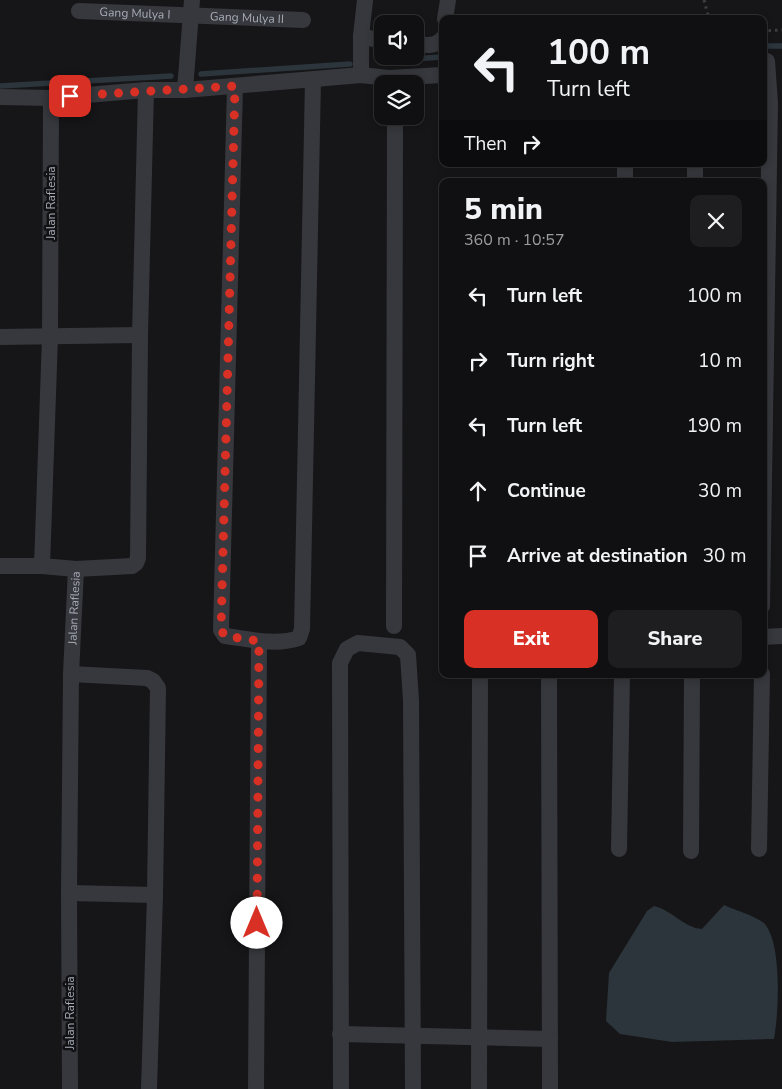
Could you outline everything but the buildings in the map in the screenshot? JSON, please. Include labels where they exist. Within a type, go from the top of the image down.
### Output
[{"type":"street","points":[[361,75],[361,36],[365,0]]},
{"type":"street","points":[[446,15],[448,0]]},
{"type":"street","points":[[185,90],[191,7]]},
{"type":"street","name":"Gang Mulya I","points":[[80,11],[191,7]]},
{"type":"street","name":"Gang Mulya II","points":[[191,7],[303,20]]},
{"type":"street","points":[[361,36],[374,39]]},
{"type":"street","points":[[424,44],[433,45],[439,43]]},
{"type":"street","points":[[767,292],[771,60]]},
{"type":"street","points":[[0,97],[51,98],[146,90],[185,90],[361,75],[374,77]]},
{"type":"street","points":[[424,77],[439,75]]},
{"type":"street","points":[[235,86],[221,630],[225,636],[259,641],[289,642],[299,638],[302,629],[313,80]]},
{"type":"street","points":[[76,569],[132,566],[138,558],[140,335],[146,90]]},
{"type":"street","name":"Jalan Raflesia","points":[[51,98],[50,337],[42,566],[76,569],[71,674],[70,1089]]},
{"type":"street","points":[[394,626],[395,125]]},
{"type":"street","points":[[0,338],[140,335]]},
{"type":"street","points":[[0,566],[42,566]]},
{"type":"street","points":[[767,636],[782,636]]},
{"type":"street","points":[[256,1089],[259,641]]},
{"type":"street","points":[[341,1089],[340,663],[347,649],[358,642],[400,647],[408,655],[411,700],[413,1089]]},
{"type":"street","points":[[71,674],[147,678],[153,681],[158,688],[155,895],[149,1089]]},
{"type":"street","points":[[479,1089],[480,678]]},
{"type":"street","points":[[549,678],[550,1089]]},
{"type":"street","points":[[619,849],[622,678]]},
{"type":"street","points":[[691,851],[692,678]]},
{"type":"street","points":[[759,849],[762,678]]},
{"type":"street","points":[[69,893],[155,895]]},
{"type":"street","points":[[340,1034],[550,1040]]},
{"type":"path","points":[[704,0],[708,15]]},
{"type":"path","points":[[767,32],[782,30]]},
{"type":"shaded area","points":[[724,905],[760,920],[770,932],[774,945],[778,978],[774,1039],[672,1042],[620,1034],[606,1021],[609,973],[647,911],[654,906],[667,911],[689,926],[702,929]]},
{"type":"waterway","points":[[767,46],[782,46]]},
{"type":"waterway","points":[[424,58],[439,57]]},
{"type":"waterway","points":[[201,74],[350,64]]},
{"type":"waterway","points":[[0,86],[171,76]]},
{"type":"route","points":[[70,96],[235,86],[221,630],[225,636],[259,641],[257,923]]}]
